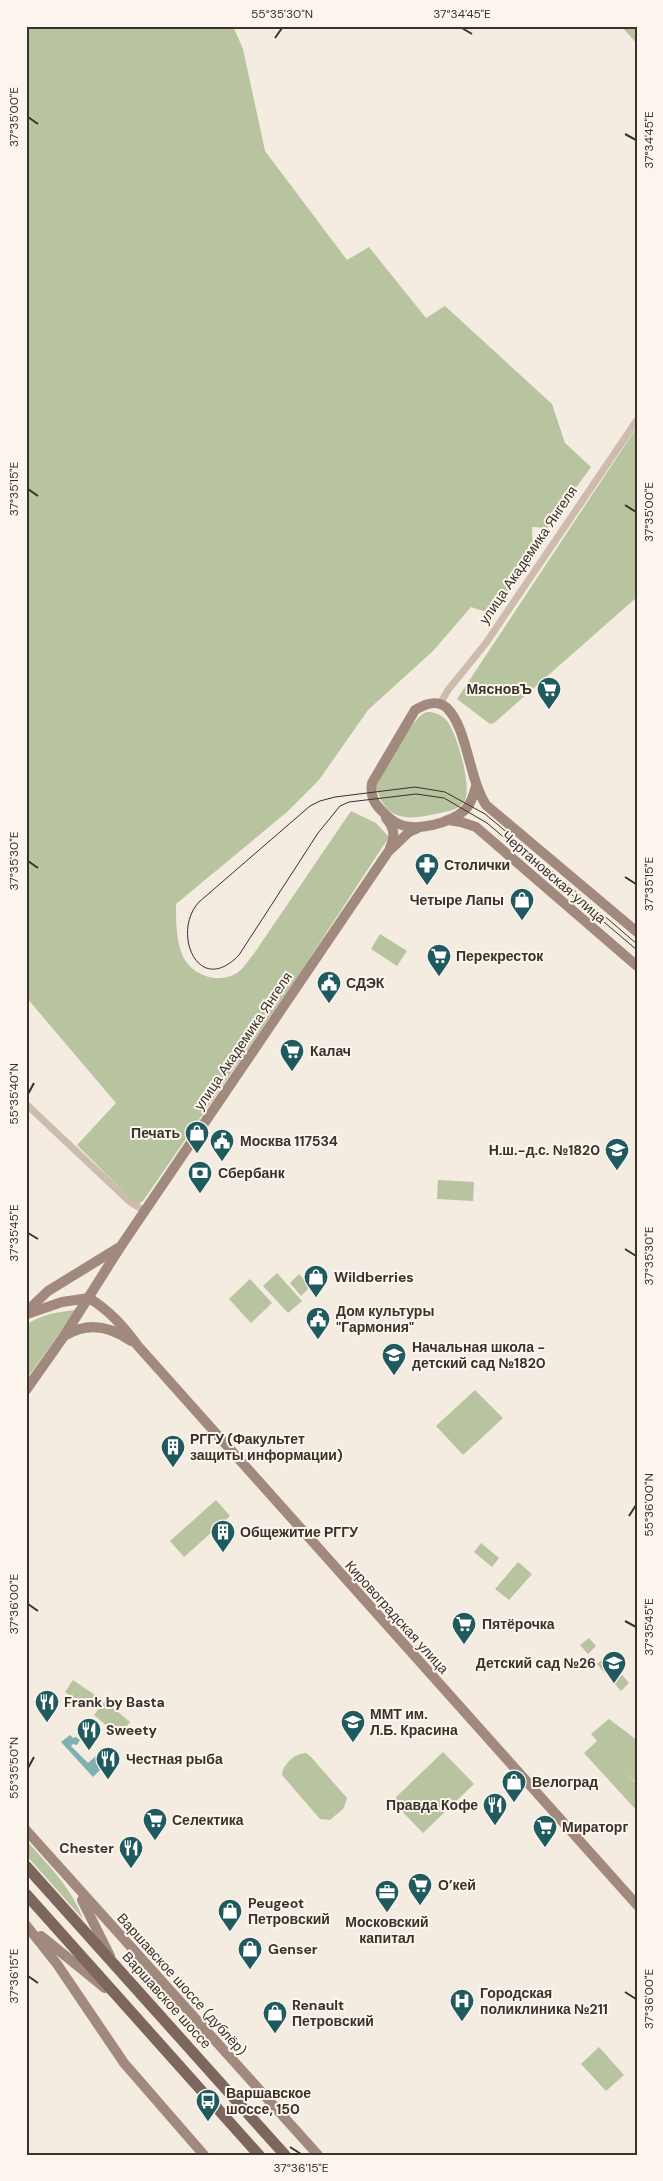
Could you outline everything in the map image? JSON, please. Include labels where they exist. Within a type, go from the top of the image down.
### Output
[{"type":"main road","points":[[388,852],[394,837],[394,830],[370,793],[372,783],[415,710],[424,704],[440,704]]},
{"type":"main road","name":"Чертановская улица","points":[[440,704],[447,708],[455,721],[476,786],[486,805],[637,932]]},
{"type":"main road","name":"Чертановская улица","points":[[378,807],[391,820],[400,825],[420,826],[448,820],[465,810],[476,786]]},
{"type":"main road","name":"Чертановская улица","points":[[448,820],[476,827],[637,966]]},
{"type":"main road","points":[[388,852],[409,832],[420,826]]},
{"type":"main road","name":"улица Академика Янгеля","points":[[26,1390],[64,1336],[121,1246],[388,852]]},
{"type":"main road","name":"улица Академика Янгеля","points":[[26,1313],[48,1291],[121,1246]]},
{"type":"main road","points":[[26,1313],[62,1302],[89,1298]]},
{"type":"main road","name":"Кировоградская улица","points":[[89,1298],[112,1314],[138,1346],[637,1905]]},
{"type":"main road","name":"Кировоградская улица","points":[[64,1336],[76,1329],[96,1326],[110,1329],[138,1346]]},
{"type":"main road","name":"Варшавское шоссе (дублёр)","points":[[26,1830],[318,2155]]},
{"type":"main road","name":"Варшавское шоссе","points":[[26,1866],[285,2155]]},
{"type":"main road","points":[[70,1880],[114,1963]]},
{"type":"main road","points":[[26,1894],[259,2155]]},
{"type":"main road","points":[[26,1925],[119,1999]]},
{"type":"main road","points":[[26,1925],[57,1964],[124,2063],[204,2155]]},
{"type":"street","name":"улица Академика Янгеля","points":[[440,704],[448,690],[486,643],[637,420]]},
{"type":"street","points":[[26,1104],[130,1202],[145,1211]]},
{"type":"green space","points":[[26,26],[233,26],[243,49],[265,151],[347,260],[369,247],[426,318],[445,306],[552,404],[565,443],[591,467],[547,528],[532,527],[533,552],[492,614],[471,607],[433,651],[368,710],[319,780],[287,812],[176,904],[179,942],[182,954],[191,968],[213,978],[230,976],[237,973],[253,955],[351,811],[376,823],[389,837],[298,976],[143,1201],[137,1205],[77,1145],[116,1103],[26,997]]},
{"type":"green space","points":[[621,26],[637,26],[637,44]]},
{"type":"green space","points":[[637,427],[637,597],[494,723],[490,724],[457,699]]},
{"type":"green space","points":[[431,712],[445,719],[455,737],[463,761],[467,786],[464,802],[453,810],[419,817],[401,816],[393,813],[386,807],[380,799],[376,787],[384,770],[411,726],[424,713]]},
{"type":"green space","points":[[380,934],[407,951],[397,966],[371,949]]},
{"type":"green space","points":[[438,1180],[474,1182],[473,1201],[437,1199]]},
{"type":"green space","points":[[277,1273],[302,1301],[288,1313],[263,1286]]},
{"type":"green space","points":[[299,1274],[310,1287],[301,1296],[290,1283]]},
{"type":"green space","points":[[250,1279],[272,1303],[251,1323],[229,1299]]},
{"type":"green space","points":[[76,1310],[26,1380],[26,1325],[50,1314]]},
{"type":"green space","points":[[475,1390],[503,1418],[463,1455],[436,1426]]},
{"type":"green space","points":[[216,1500],[230,1516],[184,1557],[170,1541]]},
{"type":"green space","points":[[481,1543],[499,1558],[492,1567],[474,1552]]},
{"type":"green space","points":[[518,1562],[532,1574],[509,1600],[495,1589]]},
{"type":"green space","points":[[589,1638],[596,1646],[588,1654],[580,1645]]},
{"type":"green space","points":[[606,1656],[614,1665],[605,1673],[597,1664]]},
{"type":"green space","points":[[622,1675],[629,1683],[621,1691],[614,1683]]},
{"type":"green space","points":[[73,1680],[95,1695],[87,1707],[65,1692]]},
{"type":"green space","points":[[105,1701],[130,1722],[119,1736],[94,1715]]},
{"type":"green space","points":[[609,1719],[637,1740],[637,1784],[624,1771],[637,1785],[637,1811],[584,1753],[597,1741],[591,1734]]},
{"type":"green space","points":[[443,1752],[474,1784],[423,1833],[392,1801]]},
{"type":"green space","points":[[306,1753],[347,1798],[344,1808],[330,1820],[320,1819],[282,1775],[284,1767],[290,1760]]},
{"type":"green space","points":[[26,1840],[66,1887],[83,1919],[26,1855]]},
{"type":"green space","points":[[599,2047],[624,2075],[606,2091],[581,2064]]},
{"type":"water","points":[[70,1735],[80,1740],[77,1745],[73,1744],[71,1746],[88,1763],[97,1755],[100,1759],[96,1763],[101,1769],[93,1777],[61,1742]]},
{"type":"tram line","points":[[637,944],[485,814],[445,792],[415,787],[335,797],[310,806],[199,902],[191,915],[188,929],[189,943],[193,956],[201,965],[212,969],[224,966],[239,955],[318,833],[340,806],[349,802],[416,794],[444,798],[487,823],[637,950]]},
{"type":"place","name":"МясновЪ","points":[[549,710]]},
{"type":"place","name":"Столички","points":[[427,886]]},
{"type":"place","name":"Четыре Лапы","points":[[522,921]]},
{"type":"place","name":"Перекресток","points":[[439,977]]},
{"type":"place","name":"СДЭК","points":[[329,1004]]},
{"type":"place","name":"Калач","points":[[292,1072]]},
{"type":"place","name":"Печать","points":[[197,1154]]},
{"type":"place","name":"Москва 117534","points":[[222,1162]]},
{"type":"place","name":"Н.ш.-д.с. №1820","points":[[617,1171]]},
{"type":"place","name":"Сбербанк","points":[[200,1194]]},
{"type":"place","name":"Wildberries","points":[[316,1298]]},
{"type":"place","name":"Дом культуры \"Гармония\"","points":[[318,1340]]},
{"type":"place","name":"Начальная школа - детский сад №1820","points":[[394,1376]]},
{"type":"place","name":"РГГУ (Факультет защиты информации)","points":[[173,1468]]},
{"type":"place","name":"Общежитие РГГУ","points":[[223,1553]]},
{"type":"place","name":"Пятёрочка","points":[[464,1645]]},
{"type":"place","name":"Детский сад №26","points":[[614,1684]]},
{"type":"place","name":"Frank by Basta","points":[[47,1723]]},
{"type":"place","name":"ММТ им. Л.Б. Красина","points":[[353,1743]]},
{"type":"place","name":"Sweety","points":[[89,1751]]},
{"type":"place","name":"Честная рыба","points":[[108,1780]]},
{"type":"place","name":"Велоград","points":[[514,1803]]},
{"type":"place","name":"Правда Кофе","points":[[495,1826]]},
{"type":"place","name":"Селектика","points":[[155,1841]]},
{"type":"place","name":"Мираторг","points":[[545,1848]]},
{"type":"place","name":"Chester","points":[[131,1869]]},
{"type":"place","name":"О’кей","points":[[420,1906]]},
{"type":"place","name":"Московский капитал","points":[[387,1913]]},
{"type":"place","name":"Peugeot Петровский","points":[[230,1932]]},
{"type":"place","name":"Genser","points":[[250,1970]]},
{"type":"place","name":"Городская поликлиника №211","points":[[462,2022]]},
{"type":"place","name":"Renault Петровский","points":[[275,2034]]},
{"type":"place","name":"Варшавское шоссе, 150","points":[[208,2122]]}]
